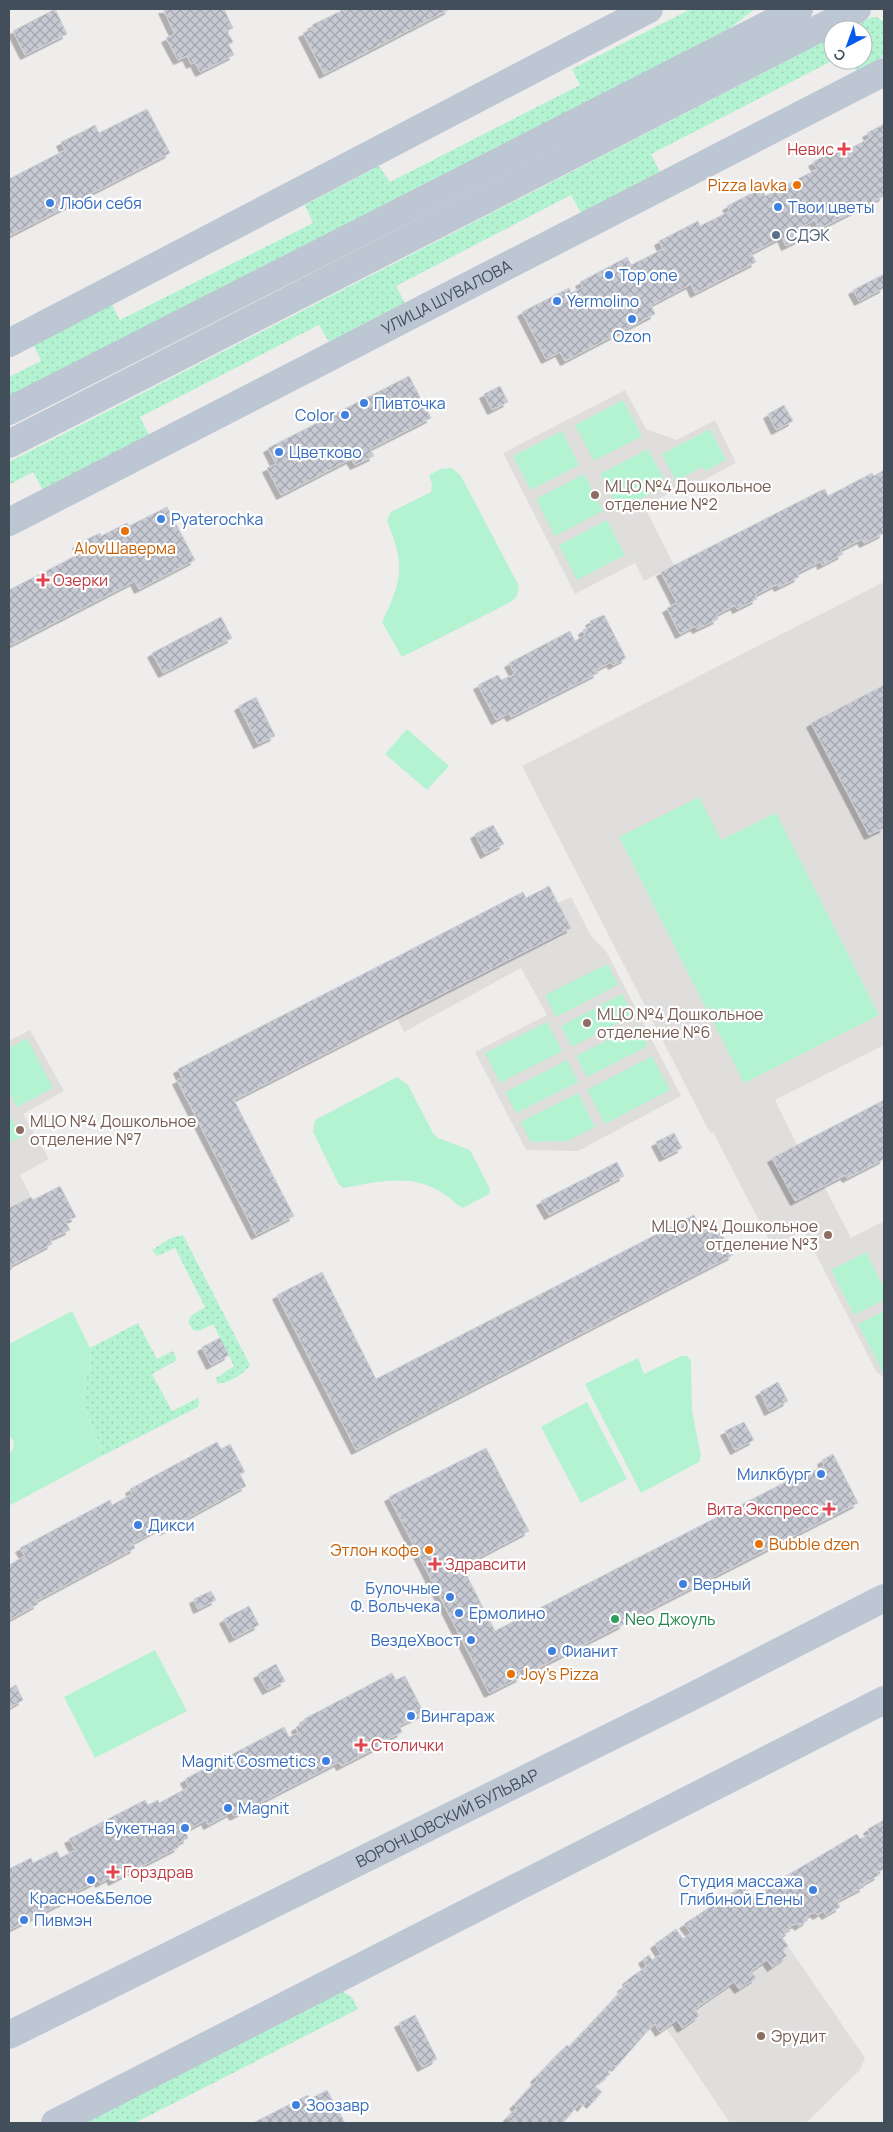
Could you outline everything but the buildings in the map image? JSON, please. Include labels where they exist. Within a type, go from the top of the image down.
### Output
[{"type":"street","points":[[9,343],[648,9]]},
{"type":"street","points":[[9,411],[800,9]]},
{"type":"street","points":[[9,444],[856,9]]},
{"type":"street","name":"УЛИЦА ШУВАЛОВА","points":[[9,522],[884,72]]},
{"type":"street","name":"ВОРОНЦОВСКИЙ БУЛЬВАР","points":[[9,2035],[682,1702],[884,1598]]},
{"type":"street","points":[[55,2123],[884,1700]]},
{"type":"shaded area","name":"МЦО №4 Дошкольное отделение №2","points":[[625,390],[646,429],[677,440],[715,420],[736,463],[698,483],[695,480],[644,506],[674,565],[644,581],[635,563],[575,594],[503,453]]},
{"type":"shaded area","points":[[884,582],[884,1045],[775,1100],[797,1145],[773,1158],[795,1201],[824,1186],[851,1238],[882,1222],[884,1227],[884,1377],[877,1373],[804,1231],[772,1246],[713,1132],[710,1133],[522,766]]},
{"type":"shaded area","name":"МЦО №4 Дошкольное отделение №6","points":[[571,897],[591,936],[606,951],[681,1096],[578,1151],[526,1150],[475,1052],[547,1015],[521,968],[404,1032],[396,1017],[571,928],[558,903]]},
{"type":"shaded area","name":"МЦО №4 Дошкольное отделение №7","points":[[30,1030],[64,1091],[23,1114],[49,1159],[20,1175],[31,1197],[9,1208],[9,1041]]},
{"type":"shaded area","name":"Эрудит","points":[[788,1946],[865,2058],[860,2070],[806,2123],[730,2123],[666,2028],[677,2020],[682,2028],[699,2016],[695,2009],[734,1982],[739,1989],[755,1978],[751,1971],[767,1960],[772,1967],[787,1957],[782,1950]]},
{"type":"green space","points":[[691,9],[755,9],[712,42],[9,399],[9,377],[41,361],[33,344],[111,303],[120,320],[313,223],[305,205],[379,166],[390,182],[580,85],[572,69]]},
{"type":"green space","points":[[877,17],[884,22],[884,56],[873,62],[873,20],[866,20]]},
{"type":"green space","points":[[823,42],[823,66],[651,154],[660,172],[581,213],[571,195],[396,286],[405,303],[329,342],[319,325],[140,417],[149,435],[43,490],[33,472],[9,485],[9,462]]},
{"type":"green space","points":[[623,400],[642,436],[594,461],[575,425]]},
{"type":"green space","points":[[710,429],[726,460],[705,471],[702,467],[676,481],[662,454]]},
{"type":"green space","points":[[562,431],[579,465],[531,490],[513,456]]},
{"type":"green space","points":[[648,449],[667,485],[619,510],[600,474]]},
{"type":"green space","points":[[452,468],[461,476],[519,586],[517,596],[511,602],[402,657],[382,622],[398,583],[399,572],[397,549],[387,521],[391,512],[431,492],[432,484],[429,475],[441,469]]},
{"type":"green space","points":[[584,474],[603,511],[555,536],[536,499]]},
{"type":"green space","points":[[607,520],[625,555],[577,580],[559,545]]},
{"type":"green space","points":[[407,729],[449,766],[427,790],[385,754]]},
{"type":"green space","points":[[699,797],[721,840],[776,813],[879,1015],[744,1083],[619,837]]},
{"type":"green space","points":[[608,964],[618,985],[556,1017],[545,995]]},
{"type":"green space","points":[[622,994],[633,1015],[572,1047],[561,1026]]},
{"type":"green space","points":[[547,1022],[562,1051],[500,1083],[485,1053]]},
{"type":"green space","points":[[637,1025],[648,1046],[587,1077],[576,1056]]},
{"type":"green space","points":[[27,1038],[53,1088],[17,1107],[9,1093],[9,1048]]},
{"type":"green space","points":[[652,1056],[670,1090],[605,1124],[587,1090]]},
{"type":"green space","points":[[567,1060],[578,1082],[516,1113],[505,1092]]},
{"type":"green space","points":[[397,1077],[408,1085],[433,1133],[438,1138],[470,1150],[490,1189],[489,1194],[463,1208],[441,1192],[417,1183],[393,1181],[343,1188],[338,1183],[313,1132],[315,1120]]},
{"type":"green space","points":[[578,1093],[595,1127],[567,1141],[531,1142],[520,1122]]},
{"type":"green space","points":[[9,1114],[21,1137],[9,1143]]},
{"type":"green space","points":[[183,1235],[250,1365],[240,1375],[226,1382],[217,1383],[216,1378],[234,1366],[213,1324],[199,1331],[193,1330],[188,1322],[191,1316],[205,1307],[175,1248],[157,1256],[152,1250],[171,1238]]},
{"type":"green space","points":[[866,1252],[884,1288],[884,1300],[854,1315],[831,1270]]},
{"type":"green space","points":[[72,1311],[90,1348],[91,1364],[85,1380],[83,1405],[102,1451],[98,1458],[9,1506],[9,1455],[14,1447],[13,1440],[9,1436],[9,1344]]},
{"type":"green space","points":[[884,1311],[884,1371],[883,1372],[858,1324]]},
{"type":"green space","points":[[138,1323],[157,1359],[173,1351],[177,1360],[152,1374],[172,1411],[198,1398],[198,1407],[98,1458],[102,1450],[83,1405],[85,1380],[91,1364],[90,1348]]},
{"type":"green space","points":[[681,1356],[687,1356],[691,1361],[692,1411],[701,1456],[699,1462],[641,1493],[585,1384],[638,1358],[644,1374]]},
{"type":"green space","points":[[587,1402],[627,1479],[581,1503],[541,1427]]},
{"type":"green space","points":[[155,1650],[187,1711],[95,1758],[64,1697]]},
{"type":"green space","points":[[341,1991],[352,1997],[358,2009],[135,2123],[77,2123]]},
{"type":"place","name":"Невис","points":[[844,149]]},
{"type":"place","name":"Pizza lavka","points":[[797,185]]},
{"type":"place","name":"Люби себя","points":[[50,203]]},
{"type":"place","name":"Твои цветы","points":[[778,207]]},
{"type":"place","name":"СДЭК","points":[[776,235]]},
{"type":"place","name":"Top one","points":[[609,275]]},
{"type":"place","name":"Yermolino","points":[[557,301]]},
{"type":"place","name":"Ozon","points":[[632,319]]},
{"type":"place","name":"Пивточка","points":[[364,403]]},
{"type":"place","name":"Color","points":[[345,415]]},
{"type":"place","name":"Цветково","points":[[279,452]]},
{"type":"place","name":"МЦО №4 Дошкольное отделение №2","points":[[595,495]]},
{"type":"place","name":"Pyaterochka","points":[[161,519]]},
{"type":"place","name":"AlovШаверма","points":[[125,531]]},
{"type":"place","name":"Озерки","points":[[43,580]]},
{"type":"place","name":"МЦО №4 Дошкольное отделение №6","points":[[587,1023]]},
{"type":"place","name":"МЦО №4 Дошкольное отделение №7","points":[[20,1130]]},
{"type":"place","name":"МЦО №4 Дошкольное отделение №3","points":[[828,1235]]},
{"type":"place","name":"Милкбург","points":[[821,1474]]},
{"type":"place","name":"Вита Экспресс","points":[[829,1509]]},
{"type":"place","name":"Дикси","points":[[138,1525]]},
{"type":"place","name":"Bubble dzen","points":[[759,1544]]},
{"type":"place","name":"Этлон кофе","points":[[429,1550]]},
{"type":"place","name":"Здравсити","points":[[435,1564]]},
{"type":"place","name":"Верный","points":[[683,1584]]},
{"type":"place","name":"Булочные Ф. Вольчека","points":[[450,1597]]},
{"type":"place","name":"Ермолино","points":[[459,1613]]},
{"type":"place","name":"Neo Джоуль","points":[[615,1619]]},
{"type":"place","name":"ВездеХвост","points":[[471,1640]]},
{"type":"place","name":"Фианит","points":[[552,1651]]},
{"type":"place","name":"Joy's Pizza","points":[[511,1674]]},
{"type":"place","name":"Вингараж","points":[[411,1716]]},
{"type":"place","name":"Столички","points":[[361,1745]]},
{"type":"place","name":"Magnit Cosmetics","points":[[326,1761]]},
{"type":"place","name":"Magnit","points":[[228,1808]]},
{"type":"place","name":"Букетная","points":[[185,1828]]},
{"type":"place","name":"Горздрав","points":[[113,1872]]},
{"type":"place","name":"Красное&Белое","points":[[91,1880]]},
{"type":"place","name":"Студия массажа Глибиной Елены","points":[[813,1890]]},
{"type":"place","name":"Пивмэн","points":[[24,1920]]},
{"type":"place","name":"Эрудит","points":[[761,2036]]},
{"type":"place","name":"Зоозавр","points":[[296,2105]]}]
